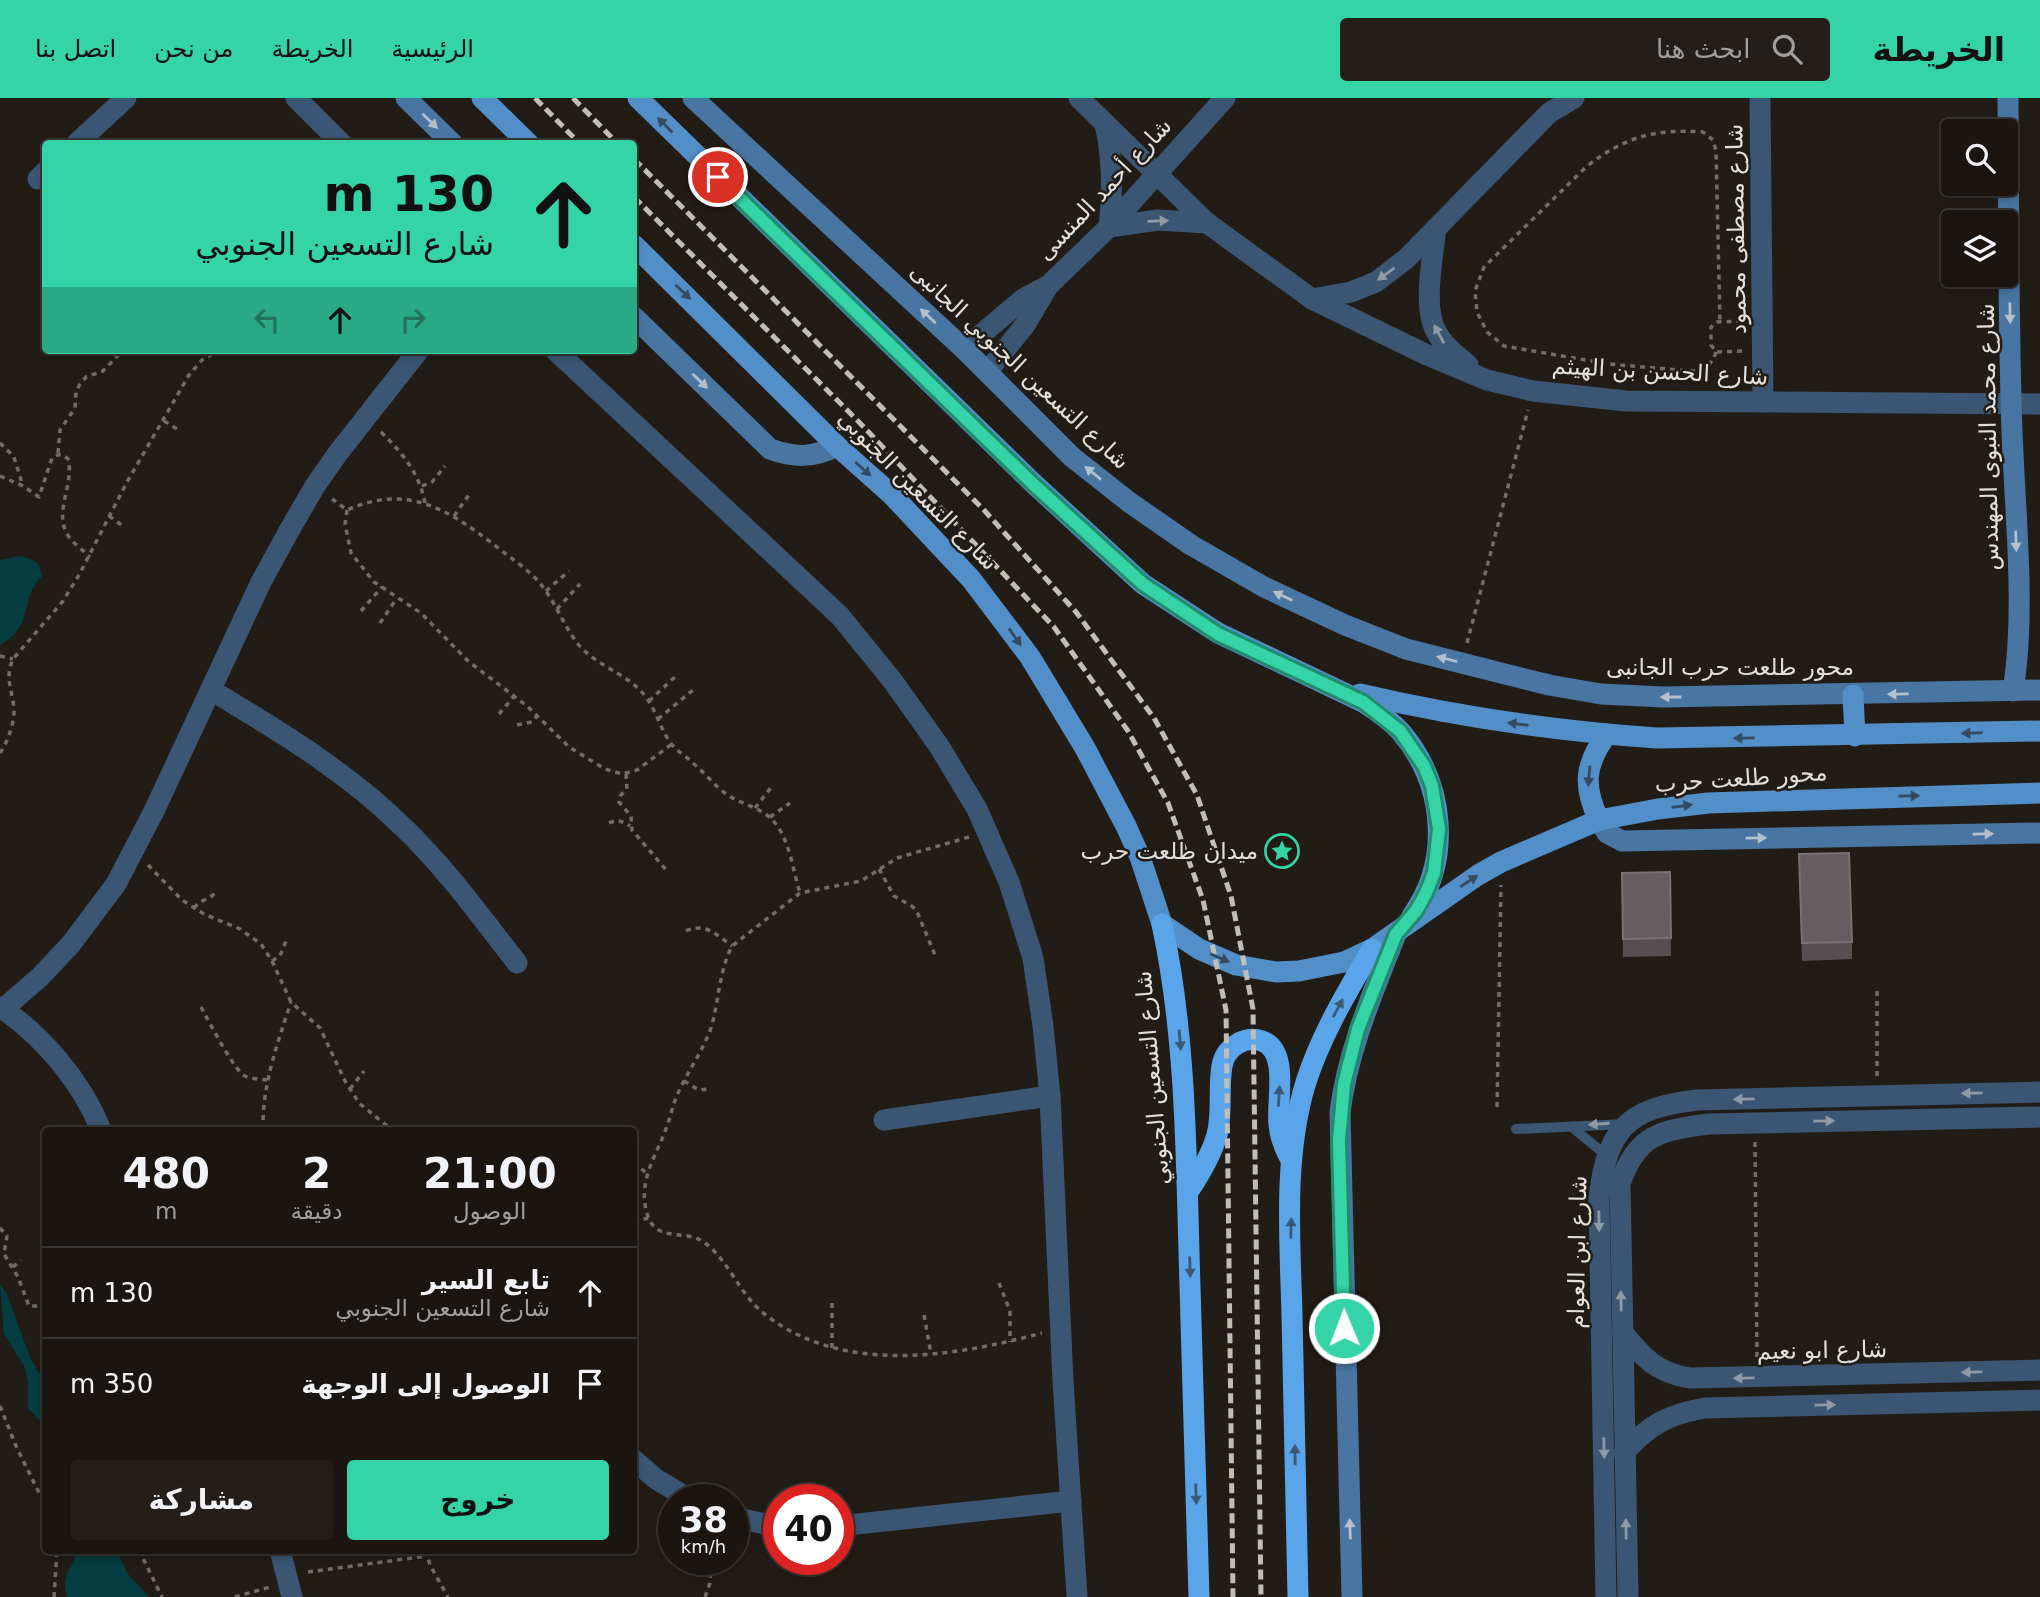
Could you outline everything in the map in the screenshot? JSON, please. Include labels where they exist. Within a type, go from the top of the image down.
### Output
[{"type":"highway","name":"شارع التسعين الجنوبي","points":[[1162,924],[1177,1007],[1188,1192],[1199,1597]]},
{"type":"highway","points":[[1298,1597],[1290,1244],[1292,1162],[1297,1121],[1318,1047],[1372,949]]},
{"type":"highway","points":[[1188,1192],[1210,1155],[1217,1134],[1221,1113],[1222,1065],[1229,1049],[1245,1040],[1263,1042],[1276,1054],[1280,1071],[1278,1124],[1292,1162]]},
{"type":"main road","points":[[482,98],[525,140]]},
{"type":"main road","points":[[638,98],[1033,484],[1143,584],[1218,634],[1363,702],[1400,731],[1424,766],[1432,786],[1439,829],[1438,851],[1426,893],[1401,929]]},
{"type":"main road","name":"شارع التسعين الجنوبي","points":[[637,248],[837,446],[936,539],[979,589],[1030,657],[1074,728],[1140,857],[1162,924]]},
{"type":"main road","name":"محور طلعت حرب","points":[[1339,689],[1426,710],[1606,734],[1718,738],[2040,731]]},
{"type":"main road","points":[[1853,695],[1855,736]]},
{"type":"main road","points":[[1599,820],[1587,785],[1592,758],[1606,734]]},
{"type":"main road","name":"محور طلعت حرب","points":[[1162,924],[1217,958],[1256,970],[1299,971],[1322,968],[1344,962],[1372,949],[1501,862],[1599,820],[1658,809],[1772,799],[2040,793]]},
{"type":"street","points":[[80,140],[126,98]]},
{"type":"street","points":[[296,98],[338,140]]},
{"type":"street","points":[[406,98],[449,140]]},
{"type":"street","name":"شارع التسعين الجنوبي الجانبى","points":[[693,98],[964,349],[1073,457],[1129,502],[1191,545],[1252,580],[1345,625]]},
{"type":"street","name":"شارع الحسن بن الهيثم","points":[[1079,98],[1207,223],[1312,299],[1425,354],[1488,380],[1532,391],[1626,401],[2040,404]]},
{"type":"street","name":"شارع أحمد المنسى","points":[[987,372],[1025,325],[1049,285],[1109,227],[1225,98]]},
{"type":"street","points":[[1312,299],[1351,292],[1376,282],[1406,259],[1549,113],[1574,98]]},
{"type":"street","name":"شارع مصطفى محمود","points":[[1760,98],[1763,402]]},
{"type":"street","name":"شارع محمد النبوى المهندس","points":[[2008,98],[2011,405],[2019,631],[2013,691]]},
{"type":"street","points":[[1105,124],[1111,153],[1112,200],[1109,227],[1158,220],[1207,223]]},
{"type":"street","points":[[1436,228],[1431,281],[1431,309],[1435,331],[1446,346],[1488,380]]},
{"type":"street","name":"شارع أحمد المنسى","points":[[964,349],[1023,299],[1049,285]]},
{"type":"street","points":[[637,320],[770,449],[789,456],[806,457],[837,446]]},
{"type":"street","points":[[99,1127],[74,1081],[47,1047],[2,1008],[40,977],[71,944],[116,884],[134,852],[261,582],[315,486],[416,354]]},
{"type":"street","points":[[559,354],[840,616],[892,680],[939,746],[977,810],[1009,882],[1033,958],[1050,1096],[1077,1597]]},
{"type":"street","name":"محور طلعت حرب الجانبى","points":[[1345,625],[1406,649],[1549,685],[1601,694],[1663,697],[2040,690]]},
{"type":"street","points":[[211,690],[321,758],[364,791],[404,827],[441,866],[517,963]]},
{"type":"street","points":[[1599,820],[1607,833],[1622,841],[2040,832]]},
{"type":"street","points":[[1352,1597],[1340,1112],[1355,1038],[1401,929]]},
{"type":"street","name":"شارع ابن العوام","points":[[1606,1597],[1599,1198],[1602,1171],[1611,1144],[1626,1124],[1649,1108],[1697,1100],[2040,1092]]},
{"type":"street","points":[[884,1120],[1050,1096]]},
{"type":"street","points":[[1864,1120],[1870,1096]]},
{"type":"street","name":"شارع ابن العوام","points":[[1628,1597],[1620,1184],[1626,1166],[1637,1150],[1652,1138],[1671,1129],[1754,1122],[2040,1117]]},
{"type":"street","name":"شارع ابو نعيم","points":[[1622,1332],[1647,1362],[1676,1376],[1690,1378],[2040,1370]]},
{"type":"street","points":[[1624,1453],[1640,1435],[1660,1421],[1683,1412],[1705,1408],[2040,1400]]},
{"type":"street","points":[[637,1463],[664,1484]]},
{"type":"street","points":[[854,1524],[1071,1501]]},
{"type":"street","points":[[281,1554],[290,1584]]},
{"type":"lane","points":[[1516,1129],[1626,1124]]},
{"type":"lane","points":[[1573,1128],[1607,1156]]},
{"type":"path","points":[[1716,352],[1707,367],[1690,371],[1609,364],[1504,346],[1487,331],[1477,312],[1475,290],[1484,267],[1587,166],[1604,153],[1643,134],[1703,132],[1713,140],[1716,151],[1720,322]]},
{"type":"path","points":[[1716,352],[1711,345],[1711,327],[1717,322],[1763,320]]},
{"type":"path","points":[[1716,352],[1764,351]]},
{"type":"path","points":[[58,454],[60,430],[75,408],[76,392],[80,384],[86,377],[103,371],[119,354]]},
{"type":"path","points":[[0,753],[11,730],[14,710],[8,680],[8,669],[13,659],[63,601],[90,557],[109,516],[189,375],[202,360],[212,354]]},
{"type":"path","points":[[1462,663],[1532,391]]},
{"type":"path","points":[[366,417],[414,470],[422,486],[425,503]]},
{"type":"path","points":[[164,421],[179,430]]},
{"type":"path","points":[[0,443],[14,457],[23,486]]},
{"type":"path","points":[[0,476],[39,497],[52,458],[58,454],[64,455],[68,459],[71,475],[62,519],[68,536],[90,557]]},
{"type":"path","points":[[422,486],[432,482],[445,466]]},
{"type":"path","points":[[315,486],[347,510]]},
{"type":"path","points":[[454,516],[471,492]]},
{"type":"path","points":[[347,510],[365,502],[384,499],[425,503],[454,516],[529,573],[546,592],[578,644],[591,657],[636,685],[649,701],[672,744],[726,794],[770,817],[782,834],[800,893]]},
{"type":"path","points":[[347,510],[345,524],[351,553],[360,566],[382,587],[421,613],[468,661],[515,695],[569,747],[605,769],[626,774],[637,770],[672,744]]},
{"type":"path","points":[[109,516],[123,526]]},
{"type":"path","points":[[546,592],[569,571]]},
{"type":"path","points":[[557,609],[580,584]]},
{"type":"path","points":[[361,611],[382,587]]},
{"type":"path","points":[[380,623],[397,598]]},
{"type":"path","points":[[0,656],[13,659]]},
{"type":"path","points":[[649,701],[677,675]]},
{"type":"path","points":[[658,719],[693,690]]},
{"type":"path","points":[[499,714],[515,695]]},
{"type":"path","points":[[517,725],[532,722],[537,716]]},
{"type":"path","points":[[626,774],[627,789],[619,798],[631,816],[630,826]]},
{"type":"path","points":[[755,808],[773,785]]},
{"type":"path","points":[[770,817],[790,803]]},
{"type":"path","points":[[609,823],[624,821],[667,871]]},
{"type":"path","points":[[987,832],[917,851],[879,868],[861,881],[800,893],[732,946],[726,958],[711,1027],[672,1107],[667,1128],[646,1173],[646,1211],[653,1226],[665,1234],[701,1240],[708,1245],[761,1311],[794,1334],[832,1348],[870,1354],[931,1354],[1010,1342],[1061,1328]]},
{"type":"path","points":[[134,852],[182,900],[240,929],[261,944],[291,1002],[320,1028],[359,1103],[388,1127]]},
{"type":"path","points":[[1497,1107],[1501,862]]},
{"type":"path","points":[[879,868],[894,896],[914,907],[935,955]]},
{"type":"path","points":[[194,908],[217,890]]},
{"type":"path","points":[[685,931],[702,927],[732,946]]},
{"type":"path","points":[[272,961],[280,956],[286,941]]},
{"type":"path","points":[[1870,1096],[1877,991]]},
{"type":"path","points":[[263,1127],[262,1110],[267,1080],[291,1002]]},
{"type":"path","points":[[201,1007],[220,1045],[227,1051],[237,1070],[249,1078],[267,1080]]},
{"type":"path","points":[[350,1089],[364,1071]]},
{"type":"path","points":[[684,1081],[699,1090],[708,1090]]},
{"type":"path","points":[[1754,1122],[1757,1378]]},
{"type":"path","points":[[637,1165],[646,1173]]},
{"type":"path","points":[[637,1221],[649,1218]]},
{"type":"path","points":[[0,1228],[7,1236],[4,1254],[13,1267],[29,1306],[37,1306]]},
{"type":"path","points":[[13,1267],[21,1261]]},
{"type":"path","points":[[999,1283],[1010,1311],[1010,1342]]},
{"type":"path","points":[[832,1303],[832,1348]]},
{"type":"path","points":[[924,1315],[931,1354]]},
{"type":"path","points":[[0,1406],[42,1499]]},
{"type":"path","points":[[54,1597],[57,1554]]},
{"type":"path","points":[[141,1554],[162,1597]]},
{"type":"path","points":[[235,1597],[423,1554]]},
{"type":"path","points":[[427,1554],[448,1597]]},
{"type":"path","points":[[705,1597],[710,1575]]},
{"type":"water","points":[[20,556],[35,562],[40,567],[42,576],[30,595],[18,630],[0,645],[0,560]]},
{"type":"water","points":[[0,1284],[6,1292],[30,1357],[40,1375],[42,1423],[28,1408],[28,1381],[24,1366],[4,1334]]},
{"type":"water","points":[[75,1554],[118,1554],[128,1574],[149,1597],[67,1597],[65,1582]]},
{"type":"building","points":[[1849,853],[1852,942],[1802,943],[1799,854]]},
{"type":"building","points":[[1670,872],[1671,938],[1623,939],[1622,873]]},
{"type":"railway","points":[[535,98],[576,140]]},
{"type":"railway","points":[[573,98],[614,140]]},
{"type":"railway","points":[[637,162],[983,509],[1076,612],[1154,718],[1197,795],[1231,896],[1253,1009],[1261,1597]]},
{"type":"railway","points":[[637,200],[858,421],[1054,627],[1128,731],[1168,803],[1203,900],[1226,1010],[1233,1597]]},
{"type":"place","name":"ميدان طلعت حرب","points":[[1282,851]]},
{"type":"route","points":[[718,177],[1033,484],[1143,584],[1218,634],[1363,702],[1400,731],[1424,766],[1437,807],[1438,851],[1434,873],[1416,911],[1396,934],[1358,1029],[1340,1112],[1344,1328]]}]
